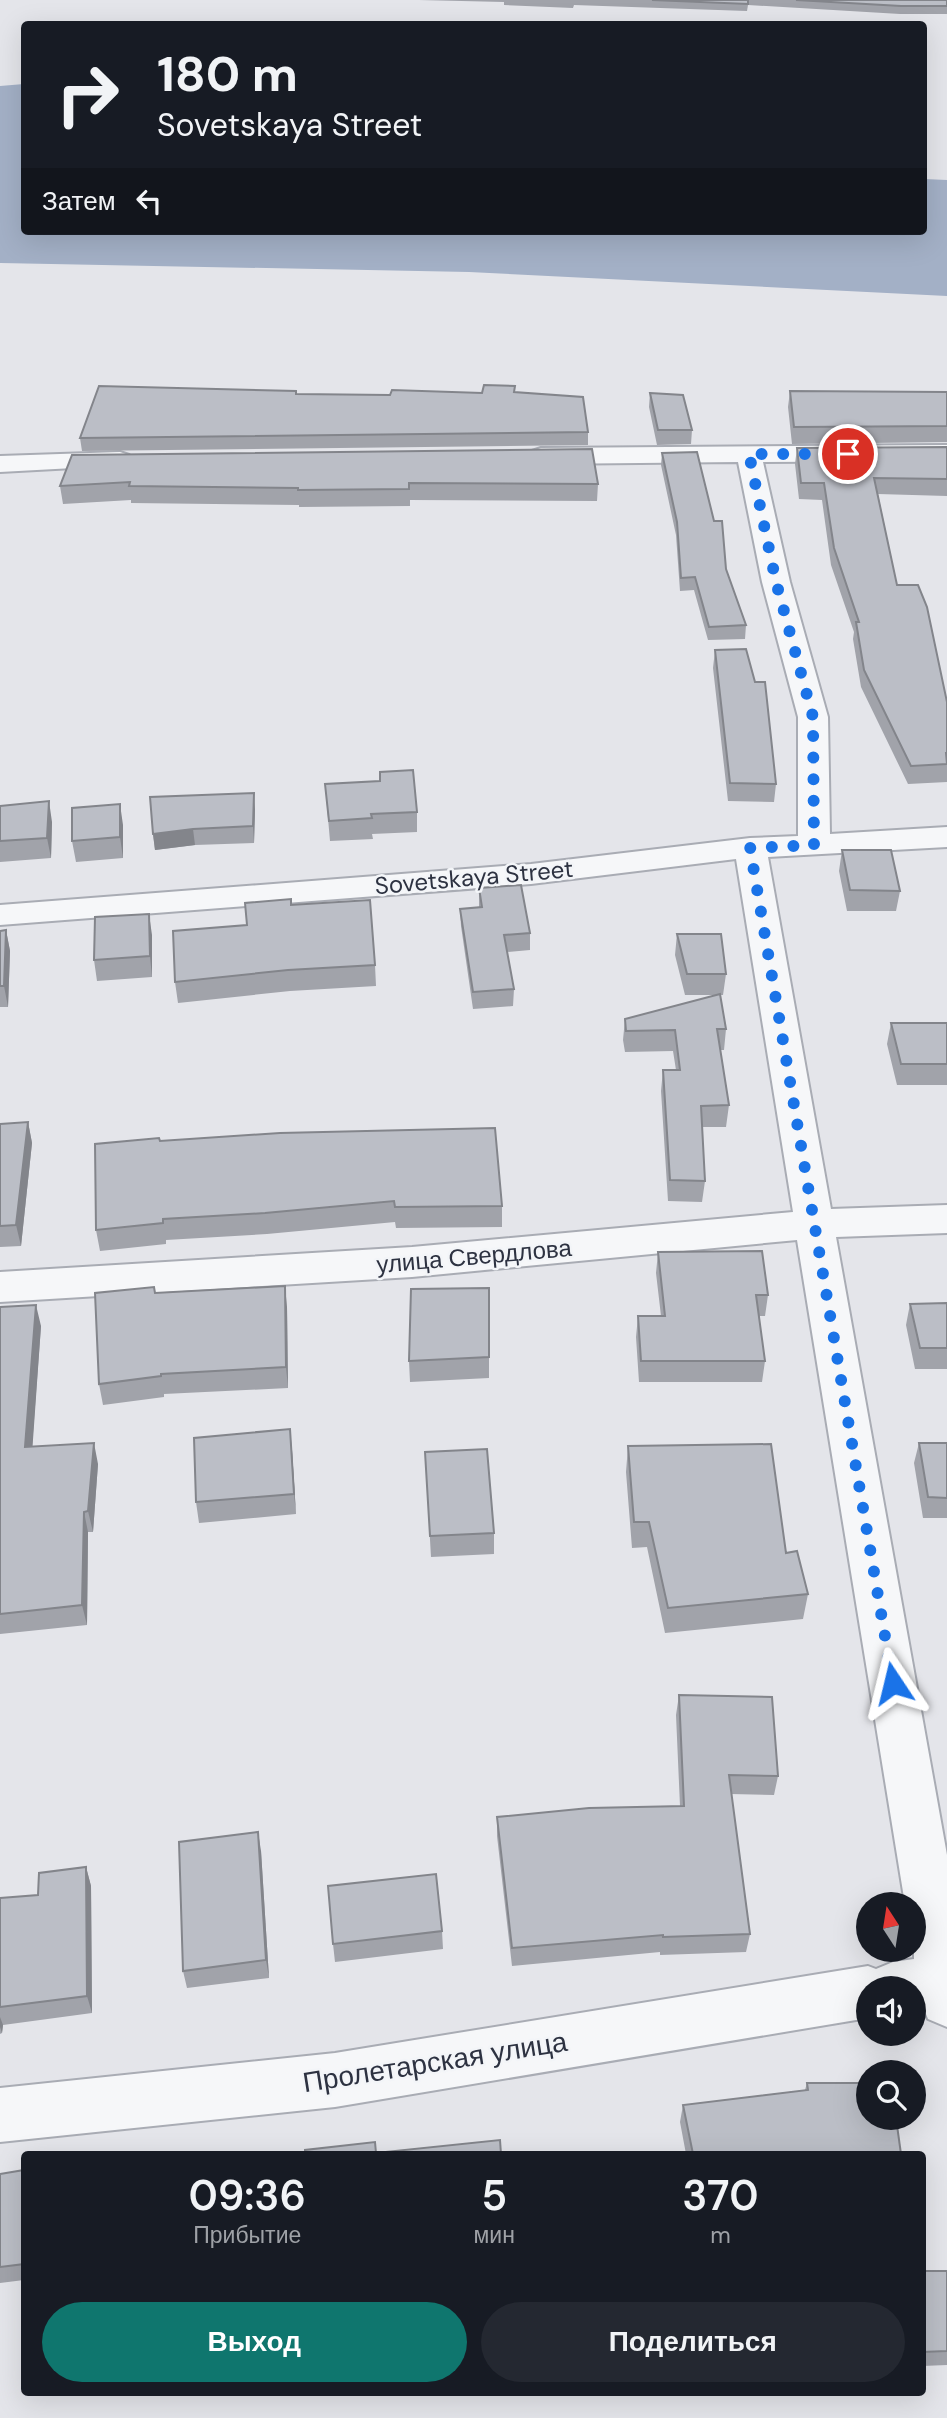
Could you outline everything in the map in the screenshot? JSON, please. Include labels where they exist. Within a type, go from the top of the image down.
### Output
[{"type":"street","points":[[514,456],[947,453]]},
{"type":"street","points":[[749,454],[776,582],[813,717],[814,845]]},
{"type":"street","points":[[0,464],[142,459]]},
{"type":"street","name":"Sovetskaya Street","points":[[0,915],[531,874],[750,848],[947,837]]},
{"type":"street","points":[[750,848],[946,1987],[926,1987]]},
{"type":"street","name":"улица Свердлова","points":[[0,1287],[412,1262],[816,1224],[947,1219]]},
{"type":"street","name":"Пролетарская улица","points":[[0,2115],[335,2080],[856,1994]]},
{"type":"water","points":[[21,84],[21,235],[927,235],[927,179],[947,180],[947,296],[469,272],[0,263],[0,86]]},
{"type":"building","points":[[652,0],[748,0],[748,4]]},
{"type":"building","points":[[796,0],[947,0],[947,6],[901,6]]},
{"type":"building","points":[[484,385],[515,386],[514,392],[583,397],[588,432],[80,438],[99,386],[390,395],[392,390],[482,393]]},
{"type":"building","points":[[790,391],[947,392],[947,426],[794,427]]},
{"type":"building","points":[[650,393],[683,395],[692,430],[658,430]]},
{"type":"building","points":[[947,447],[947,479],[874,478],[897,585],[918,585],[927,607],[947,702],[947,764],[911,766],[864,670],[856,622],[859,622],[834,548],[824,483],[801,483],[797,448]]},
{"type":"building","points":[[592,449],[598,484],[409,483],[409,489],[298,490],[129,486],[130,482],[60,486],[72,455]]},
{"type":"building","points":[[697,452],[714,521],[722,521],[726,569],[746,625],[709,627],[695,577],[681,578],[677,522],[662,453]]},
{"type":"building","points":[[746,649],[755,682],[765,682],[776,784],[730,783],[715,650]]},
{"type":"building","points":[[413,770],[417,812],[371,814],[372,818],[329,821],[325,784],[380,781],[380,772]]},
{"type":"building","points":[[254,793],[253,826],[153,834],[150,797]]},
{"type":"building","points":[[49,801],[47,838],[0,841],[0,806]]},
{"type":"building","points":[[120,804],[120,837],[72,841],[72,808]]},
{"type":"building","points":[[842,850],[891,850],[900,891],[850,890]]},
{"type":"building","points":[[521,885],[530,933],[504,935],[514,989],[473,992],[460,909],[482,907],[479,888]]},
{"type":"building","points":[[291,899],[291,905],[370,900],[375,965],[288,970],[175,982],[173,931],[247,925],[245,903]]},
{"type":"building","points":[[149,914],[150,956],[94,960],[95,917]]},
{"type":"building","points":[[6,930],[4,986],[0,986],[0,931]]},
{"type":"building","points":[[677,934],[721,934],[726,974],[687,974]]},
{"type":"building","points":[[720,994],[726,1029],[717,1029],[729,1105],[701,1106],[705,1181],[670,1180],[663,1070],[680,1070],[675,1030],[626,1031],[625,1019]]},
{"type":"building","points":[[891,1023],[947,1023],[947,1064],[901,1064]]},
{"type":"building","points":[[28,1122],[16,1225],[0,1226],[0,1124]]},
{"type":"building","points":[[495,1128],[502,1206],[395,1207],[394,1201],[163,1219],[163,1223],[96,1230],[95,1144],[159,1138],[160,1141],[280,1133]]},
{"type":"building","points":[[762,1251],[768,1295],[756,1295],[765,1361],[641,1361],[638,1316],[665,1316],[658,1252]]},
{"type":"building","points":[[285,1286],[286,1367],[161,1374],[99,1384],[95,1293],[154,1287],[155,1293]]},
{"type":"building","points":[[489,1288],[489,1357],[409,1361],[411,1289]]},
{"type":"building","points":[[947,1303],[947,1348],[920,1348],[910,1304]]},
{"type":"building","points":[[36,1305],[25,1447],[94,1443],[88,1511],[84,1512],[82,1605],[0,1614],[0,1307]]},
{"type":"building","points":[[290,1429],[294,1494],[196,1502],[194,1438]]},
{"type":"building","points":[[919,1443],[947,1443],[947,1498],[928,1497]]},
{"type":"building","points":[[771,1444],[786,1553],[797,1551],[808,1594],[668,1608],[649,1522],[634,1522],[628,1446]]},
{"type":"building","points":[[487,1449],[494,1533],[430,1536],[425,1452]]},
{"type":"building","points":[[679,1695],[772,1697],[778,1776],[729,1775],[750,1934],[663,1935],[512,1948],[497,1817],[589,1808],[684,1806]]},
{"type":"building","points":[[258,1832],[266,1960],[183,1971],[179,1842]]},
{"type":"building","points":[[86,1867],[87,1996],[0,2007],[0,1898],[38,1895],[39,1873]]},
{"type":"building","points":[[436,1874],[442,1931],[333,1944],[328,1886]]},
{"type":"building","points":[[807,2083],[856,2083],[856,2130],[898,2130],[901,2151],[692,2151],[683,2105],[808,2090]]},
{"type":"building","points":[[500,2140],[501,2151],[395,2151]]},
{"type":"building","points":[[375,2142],[376,2151],[305,2151],[305,2150]]},
{"type":"building","points":[[21,2170],[21,2264],[0,2267],[0,2174]]},
{"type":"building","points":[[926,2271],[947,2271],[947,2351],[926,2352]]},
{"type":"route","points":[[848,454],[749,454],[776,582],[813,717],[814,845],[750,848],[893,1683]]}]
